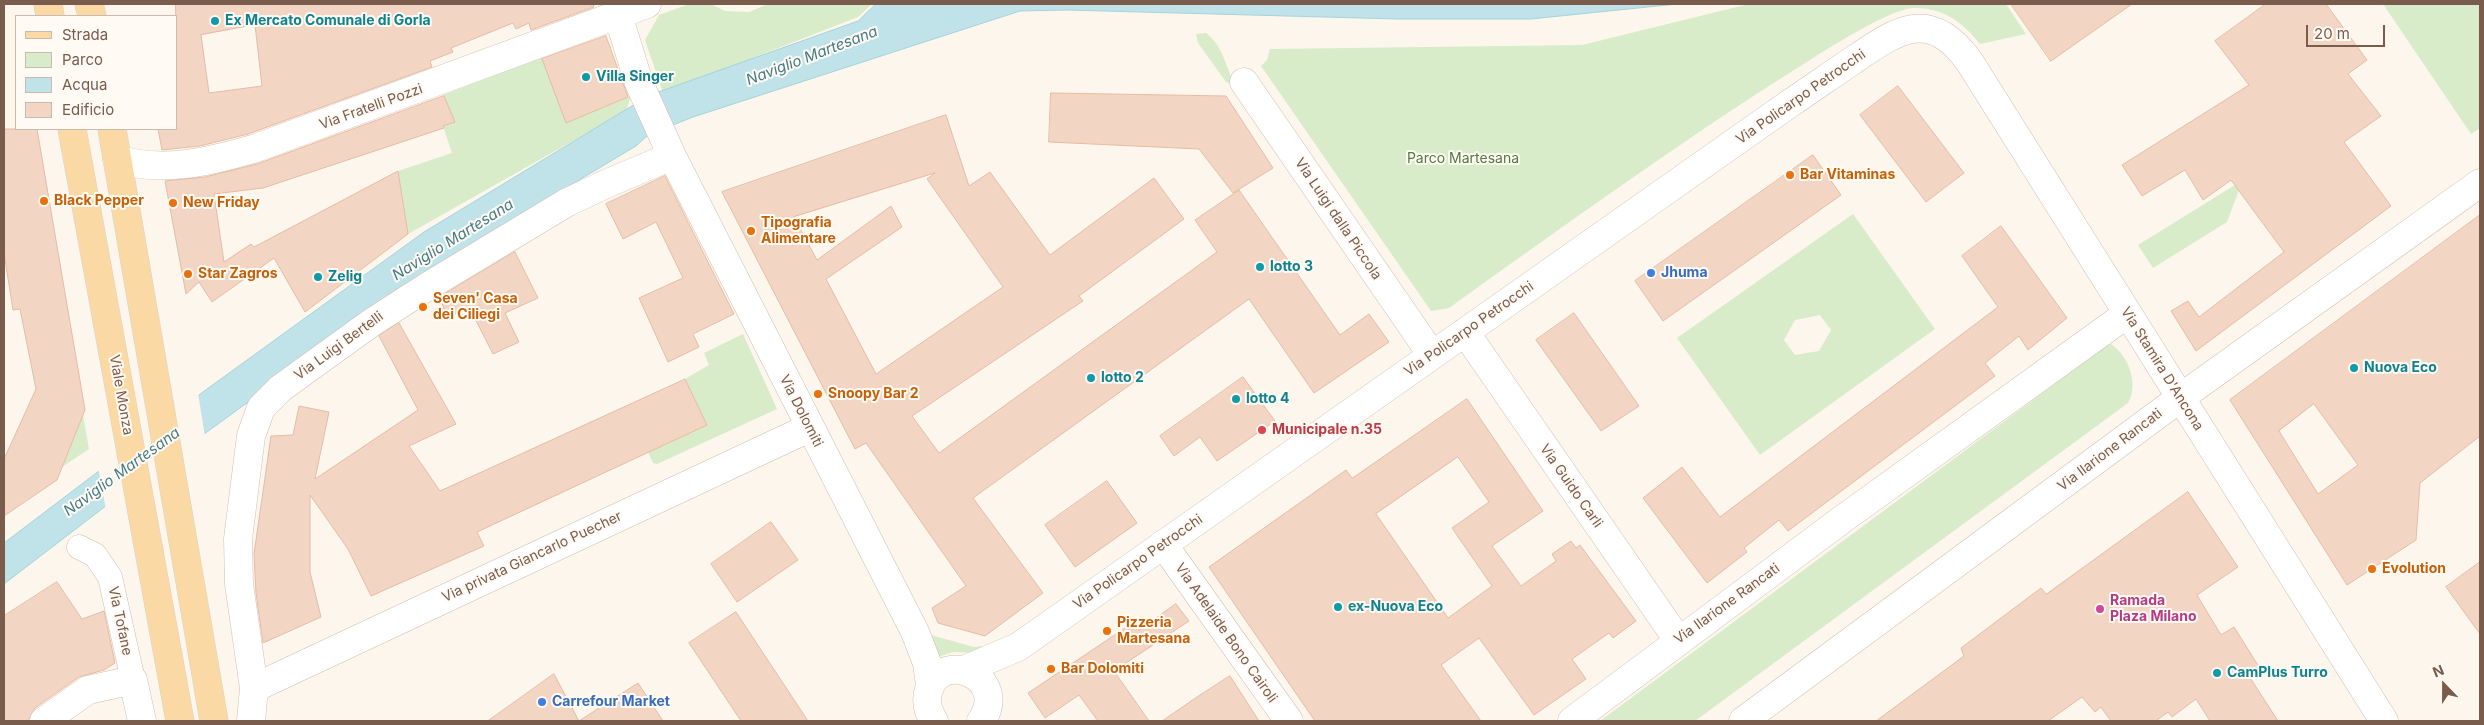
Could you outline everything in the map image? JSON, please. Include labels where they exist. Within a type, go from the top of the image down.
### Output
[{"type":"main road","name":"Viale Monza","points":[[72,130],[180,721]]},
{"type":"main road","points":[[112,130],[214,721]]},
{"type":"street","name":"Via Fratelli Pozzi","points":[[117,159],[143,166],[172,166],[210,161],[253,150],[647,4]]},
{"type":"street","name":"Via Dolomiti","points":[[618,15],[642,90],[668,148],[915,632],[927,663],[930,701]]},
{"type":"street","name":"Via Policarpo Petrocchi","points":[[964,670],[1018,646],[1890,35],[1909,29],[1928,29]]},
{"type":"street","name":"Via Stamira D'Ancona","points":[[1928,29],[1954,43],[1968,61],[2384,721]]},
{"type":"street","name":"Via Luigi dalla Piccola","points":[[1244,82],[1432,355]]},
{"type":"street","name":"Via Luigi Bertelli","points":[[254,688],[239,584],[238,539],[251,436],[261,408],[281,388],[356,334],[462,265],[574,199],[668,148]]},
{"type":"street","name":"Via Ilarione Rancati","points":[[1743,721],[2180,398],[2480,184]]},
{"type":"street","name":"Via Ilarione Rancati","points":[[1572,721],[1678,640],[2127,314]]},
{"type":"street","name":"Via Guido Carli","points":[[1466,332],[1678,640]]},
{"type":"street","name":"Via privata Giancarlo Puecher","points":[[254,688],[810,428]]},
{"type":"street","name":"Via Adelaide Bono Cairoli","points":[[1163,544],[1289,721]]},
{"type":"street","name":"Via Tofane","points":[[79,547],[95,555],[110,577],[133,680]]},
{"type":"street","name":"Via Policarpo Petrocchi","points":[[985,710],[1018,646]]},
{"type":"street","points":[[910,721],[930,701],[935,679],[948,671],[964,670],[971,672],[983,682],[985,710]]},
{"type":"street","points":[[44,721],[88,690],[133,680],[142,721]]},
{"type":"street","points":[[251,721],[254,688]]},
{"type":"green space","points":[[689,4],[711,4],[725,11],[749,12],[768,4],[872,4],[858,17],[663,93],[645,40],[659,15]]},
{"type":"green space","name":"Parco Martesana","points":[[1749,4],[2006,4],[2026,34],[1980,44],[1951,17],[1933,10],[1913,8],[1888,16],[1826,50],[1712,123],[1449,308],[1431,311],[1261,66],[1267,60],[1270,49],[1582,45]]},
{"type":"green space","points":[[2383,4],[2480,4],[2480,128],[2471,134]]},
{"type":"green space","points":[[1206,33],[1215,42],[1222,54],[1232,79],[1230,83],[1226,82],[1198,43],[1196,34]]},
{"type":"green space","points":[[542,57],[566,123],[631,96],[626,111],[408,234],[398,171],[452,153],[443,126],[454,122],[443,95]]},
{"type":"green space","points":[[2235,185],[2239,190],[2227,222],[2153,268],[2138,245]]},
{"type":"green space","points":[[1853,214],[1935,329],[1760,455],[1677,338]],"holes":[[[1820,315],[1831,330],[1819,351],[1795,355],[1784,340],[1795,320]]]},
{"type":"green space","points":[[743,334],[777,409],[657,464],[653,463],[648,452],[707,425],[685,379],[709,365],[704,353]]},
{"type":"green space","points":[[2111,344],[2123,356],[2130,371],[2133,388],[2128,403],[1695,721],[1600,721],[2106,346]]},
{"type":"green space","points":[[83,415],[89,449],[62,467]]},
{"type":"green space","points":[[931,635],[974,647],[986,646],[975,653],[953,652],[935,658],[927,638]]},
{"type":"water","name":"Naviglio Martesana","points":[[876,4],[1677,4],[1531,19],[1397,19],[1067,10],[1020,11],[693,117],[648,135],[636,146],[477,241],[399,292],[111,502],[4,584],[4,543],[207,389],[424,232],[650,95],[858,21]]},
{"type":"pier","points":[[198,393],[205,437],[106,510],[98,467]]},
{"type":"building","points":[[176,4],[593,4],[594,7],[531,30],[529,23],[516,29],[513,23],[451,48],[453,52],[430,61],[432,67],[248,134],[200,146],[162,150],[158,130],[178,130],[178,15],[176,15]],"holes":[[[255,25],[262,86],[209,93],[201,35]]]},
{"type":"building","points":[[2011,4],[2132,4],[2051,61]]},
{"type":"building","points":[[2266,4],[2326,4],[2367,60],[2348,74],[2381,116],[2344,142],[2391,206],[2196,351],[2171,311],[2188,301],[2199,317],[2284,252],[2231,180],[2203,200],[2185,170],[2142,196],[2122,165],[2249,85],[2215,41]]},
{"type":"building","name":"Villa Singer","points":[[606,36],[628,97],[566,123],[542,59]]},
{"type":"building","points":[[1898,86],[1964,173],[1926,202],[1860,115]]},
{"type":"building","points":[[1051,93],[1226,96],[1273,168],[1233,193],[1199,149],[1049,142]]},
{"type":"building","points":[[444,96],[455,122],[443,126],[444,128],[263,188],[214,194],[224,262],[251,244],[254,247],[398,171],[408,234],[305,312],[274,258],[212,302],[199,282],[186,294],[165,181],[205,177],[257,164]]},
{"type":"building","points":[[946,115],[969,186],[990,172],[1050,255],[1154,178],[1184,219],[1079,296],[1083,301],[912,416],[939,453],[1217,252],[1195,220],[1239,190],[1340,335],[1369,314],[1389,342],[1314,393],[1249,299],[973,498],[1043,593],[985,636],[938,623],[932,608],[966,586],[866,443],[855,449],[722,192]],"holes":[[[935,173],[927,179],[1003,287],[876,374],[826,279],[902,227],[891,206],[817,260],[794,217]]]},
{"type":"building","points":[[4,129],[37,130],[85,410],[57,480],[4,516],[4,459],[36,389],[20,309],[13,310],[4,253]]},
{"type":"building","points":[[1813,155],[1841,195],[1663,321],[1635,281]]},
{"type":"building","points":[[665,176],[734,314],[693,334],[699,347],[668,362],[639,298],[683,278],[656,222],[623,239],[606,204]]},
{"type":"building","points":[[2480,215],[2480,436],[2420,483],[2416,540],[2347,585],[2230,400]],"holes":[[[2314,404],[2358,465],[2318,494],[2279,431]]]},
{"type":"building","points":[[2001,226],[2067,318],[2028,350],[2019,336],[1985,363],[1995,376],[1788,531],[1779,520],[1744,548],[1747,552],[1707,583],[1643,498],[1682,467],[1720,517],[1998,307],[1962,256]]},
{"type":"building","points":[[515,252],[538,298],[505,313],[519,342],[493,354],[469,307],[447,318],[440,297]]},
{"type":"building","points":[[1574,313],[1639,406],[1601,431],[1536,340]]},
{"type":"building","points":[[399,323],[456,424],[409,446],[440,491],[685,379],[707,425],[477,532],[484,546],[371,596],[348,549],[310,495],[310,572],[321,617],[263,643],[256,593],[254,554],[271,436],[293,435],[299,406],[329,412],[315,479],[418,410],[379,336]]},
{"type":"building","name":"lotto 4","points":[[1243,377],[1275,421],[1217,461],[1200,437],[1174,456],[1160,436]]},
{"type":"building","points":[[1467,399],[1543,511],[1492,546],[1521,586],[1556,561],[1552,554],[1571,541],[1576,548],[1580,545],[1636,621],[1613,638],[1609,633],[1572,659],[1586,679],[1534,715],[1479,638],[1441,665],[1481,721],[1315,721],[1209,567],[1346,470],[1352,478]],"holes":[[[1458,457],[1489,502],[1452,528],[1492,586],[1448,618],[1376,514]]]},
{"type":"building","points":[[1107,481],[1137,523],[1075,567],[1045,525]]},
{"type":"building","name":"Ramada Plaza Milano","points":[[2188,492],[2238,567],[2197,595],[2221,635],[2234,627],[2261,670],[2249,676],[2278,721],[2210,721],[2196,699],[2172,717],[2168,712],[2156,721],[2111,721],[2101,707],[2095,712],[2082,697],[2048,721],[1876,721],[1964,656],[1961,648],[2041,588],[2046,594]]},
{"type":"building","points":[[771,522],[798,560],[737,602],[711,564]]},
{"type":"building","points":[[2480,562],[2480,634],[2446,587]]},
{"type":"building","points":[[57,582],[82,619],[104,611],[115,663],[104,670],[79,677],[35,708],[28,721],[4,721],[4,616]]},
{"type":"building","points":[[1176,604],[1189,621],[1114,671],[1149,721],[1098,721],[1079,695],[1045,718],[1028,693],[1134,622],[1139,630]]},
{"type":"building","points":[[736,612],[808,721],[741,721],[689,643]]},
{"type":"building","points":[[554,674],[579,721],[488,721]]},
{"type":"building","points":[[1230,676],[1259,721],[1162,721],[1197,697]]},
{"type":"building","points":[[638,683],[663,721],[579,721]]},
{"type":"place","name":"Ex Mercato Comunale di Gorla","points":[[215,21]]},
{"type":"place","name":"Villa Singer","points":[[586,77]]},
{"type":"place","name":"Bar Vitaminas","points":[[1790,175]]},
{"type":"place","name":"Black Pepper","points":[[44,201]]},
{"type":"place","name":"New Friday","points":[[173,203]]},
{"type":"place","name":"Tipografia Alimentare","points":[[751,231]]},
{"type":"place","name":"lotto 3","points":[[1260,267]]},
{"type":"place","name":"Jhuma","points":[[1651,273]]},
{"type":"place","name":"Star Zagros","points":[[188,274]]},
{"type":"place","name":"Zelig","points":[[318,277]]},
{"type":"place","name":"Seven' Casa dei Ciliegi","points":[[423,307]]},
{"type":"place","name":"Nuova Eco","points":[[2354,368]]},
{"type":"place","name":"lotto 2","points":[[1091,378]]},
{"type":"place","name":"Snoopy Bar 2","points":[[818,394]]},
{"type":"place","name":"lotto 4","points":[[1236,399]]},
{"type":"place","name":"Municipale n.35","points":[[1262,430]]},
{"type":"place","name":"Evolution","points":[[2372,569]]},
{"type":"place","name":"ex-Nuova Eco","points":[[1338,607]]},
{"type":"place","name":"Ramada Plaza Milano","points":[[2100,609]]},
{"type":"place","name":"Pizzeria Martesana","points":[[1107,631]]},
{"type":"place","name":"Bar Dolomiti","points":[[1051,669]]},
{"type":"place","name":"CamPlus Turro","points":[[2217,673]]},
{"type":"place","name":"Carrefour Market","points":[[542,702]]}]
